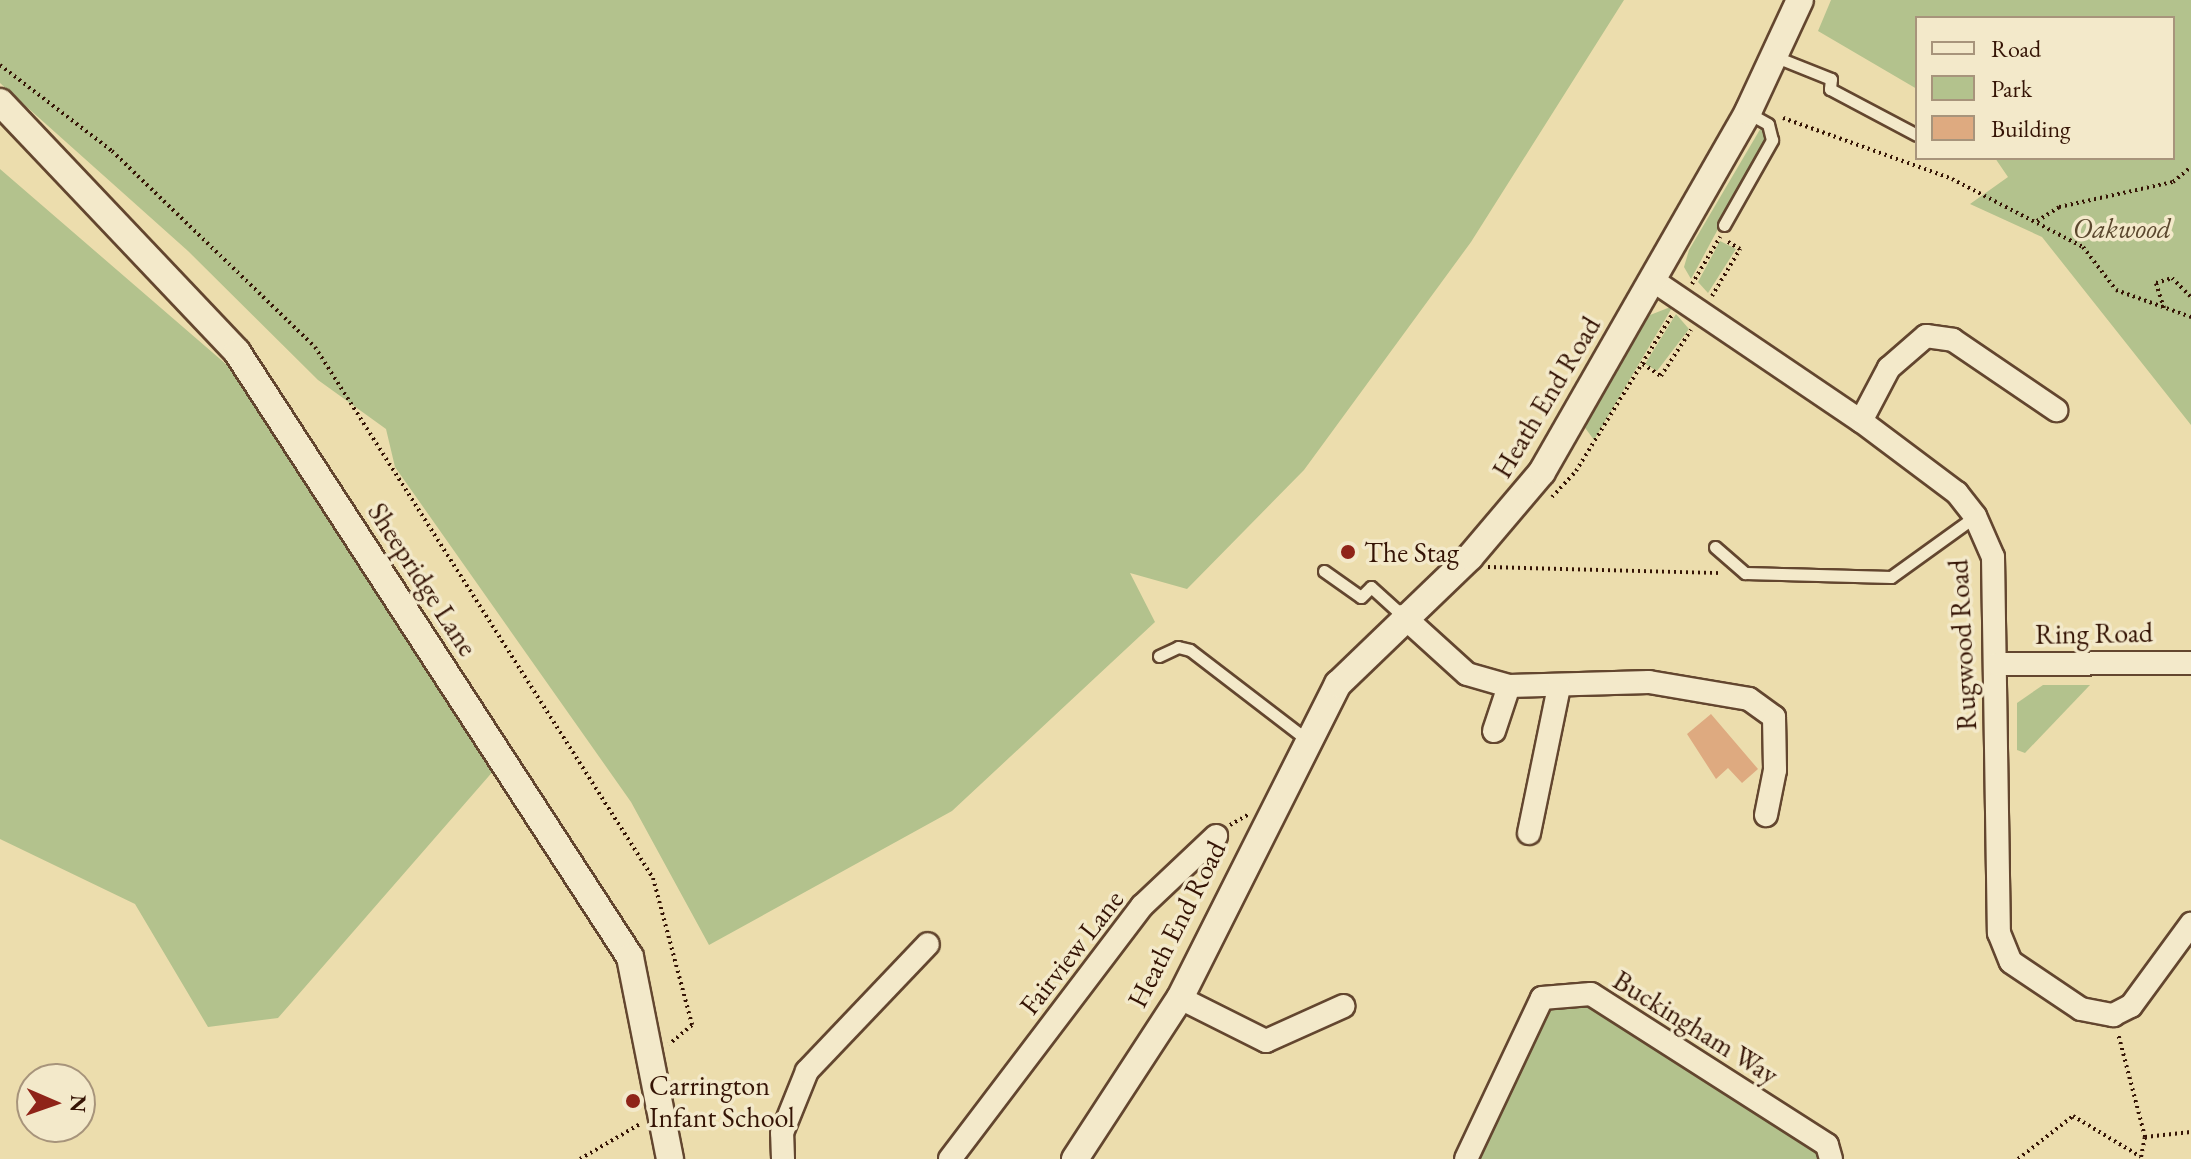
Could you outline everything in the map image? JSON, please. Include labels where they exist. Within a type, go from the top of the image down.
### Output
[{"type":"street","name":"Heath End Road","points":[[1075,1159],[1180,998],[1263,820],[1338,684],[1403,616],[1470,557],[1533,484],[1654,281],[1748,112],[1800,0]]},
{"type":"street","name":"Sheepridge Lane","points":[[0,102],[237,352],[630,957],[670,1159]]},
{"type":"street","name":"Rugwood Road","points":[[1654,281],[1861,421],[1957,493],[1975,516],[1993,557],[1999,933],[2011,962],[2081,1009],[2113,1015],[2131,1006],[2191,924]]},
{"type":"street","points":[[1861,421],[1889,368],[1926,336],[1953,340],[2056,410]]},
{"type":"street","points":[[1403,616],[1467,674],[1509,686],[1559,687],[1649,682],[1749,699],[1774,717],[1766,815]]},
{"type":"street","name":"Ring Road","points":[[1997,664],[2191,663]]},
{"type":"street","points":[[1494,731],[1509,686]]},
{"type":"street","points":[[1529,833],[1559,687]]},
{"type":"street","name":"Fairview Lane","points":[[950,1159],[1142,906],[1216,836]]},
{"type":"street","points":[[783,1159],[782,1133],[807,1071],[928,944]]},
{"type":"street","name":"Buckingham Way","points":[[1466,1159],[1542,998],[1591,994],[1827,1145],[1831,1159]]},
{"type":"street","points":[[1180,998],[1266,1041],[1344,1006]]},
{"type":"lane","points":[[1776,57],[1831,79],[1830,89],[1915,134]]},
{"type":"lane","points":[[1724,225],[1772,140],[1768,124],[1748,112]]},
{"type":"lane","points":[[1715,547],[1745,573],[1891,577],[1966,523]]},
{"type":"lane","points":[[1324,571],[1361,597],[1371,587],[1403,616]]},
{"type":"lane","points":[[1159,656],[1190,650],[1306,739]]},
{"type":"path","points":[[0,65],[112,151],[315,347],[653,878],[692,1025],[651,1057]]},
{"type":"path","points":[[1775,114],[1952,179],[2083,247],[2116,290],[2191,317]]},
{"type":"path","points":[[2037,221],[2059,207],[2173,182],[2191,167]]},
{"type":"path","points":[[1543,502],[1576,471],[1720,237]]},
{"type":"path","points":[[2164,308],[2156,283],[2172,278],[2191,297]]},
{"type":"path","points":[[1500,558],[1491,569],[1745,573]]},
{"type":"path","points":[[1216,836],[1247,813],[1263,820]]},
{"type":"path","points":[[2018,1159],[2073,1116],[2141,1157],[2145,1137],[2118,1032]]},
{"type":"path","points":[[580,1159],[662,1115]]},
{"type":"path","points":[[2145,1137],[2191,1132]]},
{"type":"green space","points":[[0,0],[1624,0],[1471,242],[1304,470],[1187,589],[1130,573],[1155,622],[952,811],[709,945],[631,802],[395,467],[386,429],[318,380],[188,251],[0,83]]},
{"type":"green space","name":"Oakwood","points":[[1831,0],[2191,0],[2191,425],[2042,237],[1970,204],[2008,177],[1996,160],[2175,160],[2175,16],[1915,16],[1915,88],[1818,31]]},
{"type":"green space","points":[[1762,126],[1765,142],[1691,279],[1684,267],[1689,250]]},
{"type":"green space","points":[[0,169],[227,365],[495,769],[278,1018],[208,1027],[135,904],[0,839]]},
{"type":"green space","points":[[1720,241],[1736,249],[1708,293],[1698,282]]},
{"type":"green space","points":[[1673,306],[1594,440],[1583,425],[1645,317]]},
{"type":"green space","points":[[1676,314],[1689,329],[1657,371],[1645,364]]},
{"type":"green space","points":[[2043,685],[2090,685],[2025,753],[2017,750],[2017,703]]},
{"type":"green space","points":[[1578,995],[1833,1159],[1477,1159],[1544,1013],[1555,998]]},
{"type":"building","points":[[1711,714],[1758,769],[1742,783],[1728,768],[1716,779],[1687,734]]},
{"type":"place","name":"The Stag","points":[[1348,552]]},
{"type":"place","name":"Carrington Infant School","points":[[633,1101]]}]
